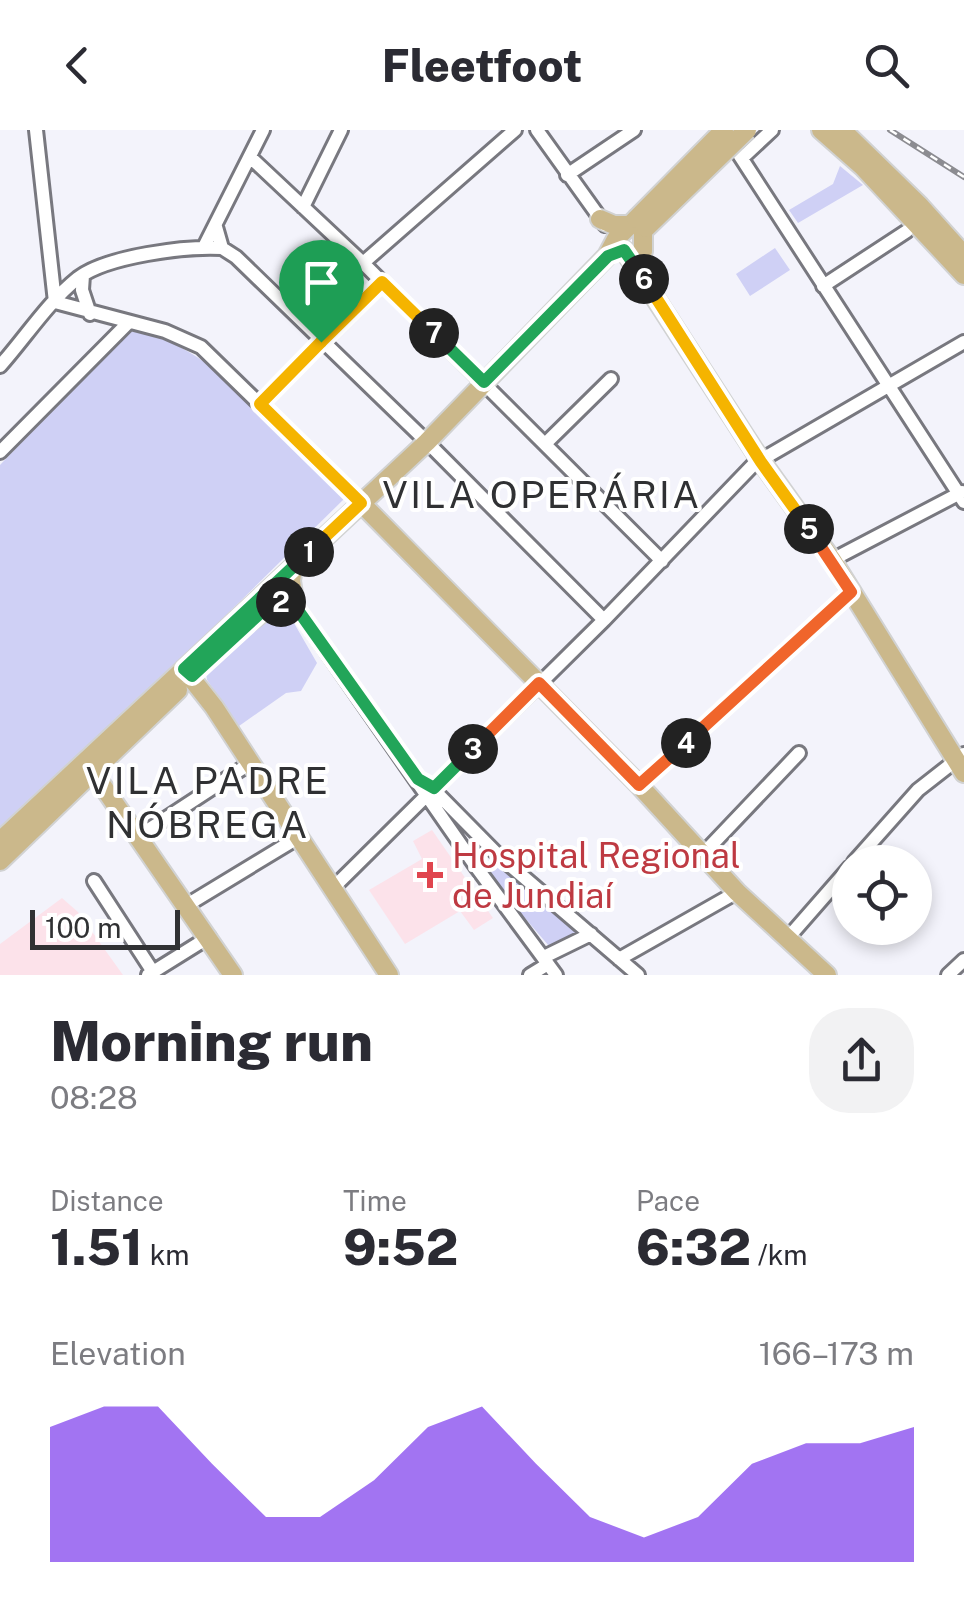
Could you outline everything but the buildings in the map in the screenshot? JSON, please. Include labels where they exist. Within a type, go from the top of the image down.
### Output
[{"type":"main road","points":[[639,226],[724,130]]},
{"type":"main road","points":[[0,861],[93,772],[292,567],[428,442],[616,248],[747,130]]},
{"type":"main road","points":[[821,130],[863,167],[964,275]]},
{"type":"main road","points":[[842,130],[920,206],[964,256]]},
{"type":"main road","points":[[600,219],[614,225],[639,226]]},
{"type":"main road","points":[[637,269],[643,251],[639,226]]},
{"type":"main road","points":[[616,248],[637,269],[761,462],[832,560],[961,762]]},
{"type":"main road","points":[[361,503],[639,785],[737,892],[826,975]]},
{"type":"main road","points":[[292,567],[295,606]]},
{"type":"main road","points":[[0,842],[112,735],[268,606],[282,602],[295,606]]},
{"type":"main road","points":[[188,672],[390,975]]},
{"type":"main road","points":[[112,735],[92,763],[93,772],[233,975]]},
{"type":"street","points":[[36,130],[55,302]]},
{"type":"street","points":[[204,247],[263,130]]},
{"type":"street","points":[[302,207],[341,130]]},
{"type":"street","points":[[363,262],[515,130]]},
{"type":"street","points":[[536,130],[600,219],[616,248]]},
{"type":"street","points":[[567,175],[634,130]]},
{"type":"street","points":[[724,130],[887,387],[962,496],[832,560]]},
{"type":"street","points":[[742,158],[772,130]]},
{"type":"street","points":[[250,157],[363,262],[662,561]]},
{"type":"street","points":[[216,227],[222,248]]},
{"type":"street","points":[[823,286],[907,231]]},
{"type":"street","points":[[0,366],[84,275],[128,259],[204,247],[222,248],[428,442],[604,620]]},
{"type":"street","points":[[84,275],[82,290],[90,314]]},
{"type":"street","points":[[260,404],[382,282]]},
{"type":"street","points":[[55,302],[183,337],[200,347],[361,503]]},
{"type":"street","points":[[0,452],[128,323]]},
{"type":"street","points":[[333,888],[604,620],[754,464],[964,342]]},
{"type":"street","points":[[545,444],[611,379]]},
{"type":"street","points":[[639,785],[851,592]]},
{"type":"street","points":[[295,606],[418,779],[499,856],[638,975]]},
{"type":"street","points":[[704,854],[798,753]]},
{"type":"street","points":[[870,845],[918,790],[961,762]]},
{"type":"street","points":[[139,836],[249,764]]},
{"type":"street","points":[[430,791],[477,868],[550,965]]},
{"type":"street","points":[[187,906],[299,837]]},
{"type":"street","points":[[477,868],[489,856],[499,856]]},
{"type":"street","points":[[94,881],[150,974],[209,937]]},
{"type":"street","points":[[787,939],[832,888]]},
{"type":"street","points":[[619,959],[737,892]]},
{"type":"street","points":[[530,975],[592,934]]},
{"type":"street","points":[[948,975],[964,960]]},
{"type":"shaded area","points":[[840,166],[863,185],[798,223],[789,210],[833,184]]},
{"type":"shaded area","points":[[775,248],[790,270],[750,296],[736,274]]},
{"type":"shaded area","points":[[134,330],[194,355],[222,375],[345,498],[148,692],[0,830],[0,465],[122,337]]},
{"type":"shaded area","points":[[283,604],[317,663],[301,691],[286,693],[239,726],[207,680],[206,672],[243,631]]},
{"type":"shaded area","name":"Hospital Regional de Jundiaí","points":[[432,830],[493,918],[474,930],[460,911],[405,944],[369,890],[422,859],[413,841]]},
{"type":"shaded area","points":[[494,861],[581,932],[549,946],[485,872],[486,865]]},
{"type":"shaded area","points":[[62,898],[78,912],[123,975],[0,975],[0,944]]},
{"type":"railway","points":[[890,130],[964,177]]},
{"type":"place","name":"Hospital Regional de Jundiaí","points":[[430,875]]},
{"type":"district","name":"VILA OPERÁRIA","points":[[542,494]]},
{"type":"district","name":"VILA PADRE NÓBREGA","points":[[208,802]]},
{"type":"route","points":[[624,250],[761,462],[851,592],[639,785],[539,683],[434,788],[418,779],[295,606],[282,602],[268,606],[192,676],[184,669],[361,503],[260,404],[321,342],[382,282],[484,382],[608,256],[624,250]]}]
